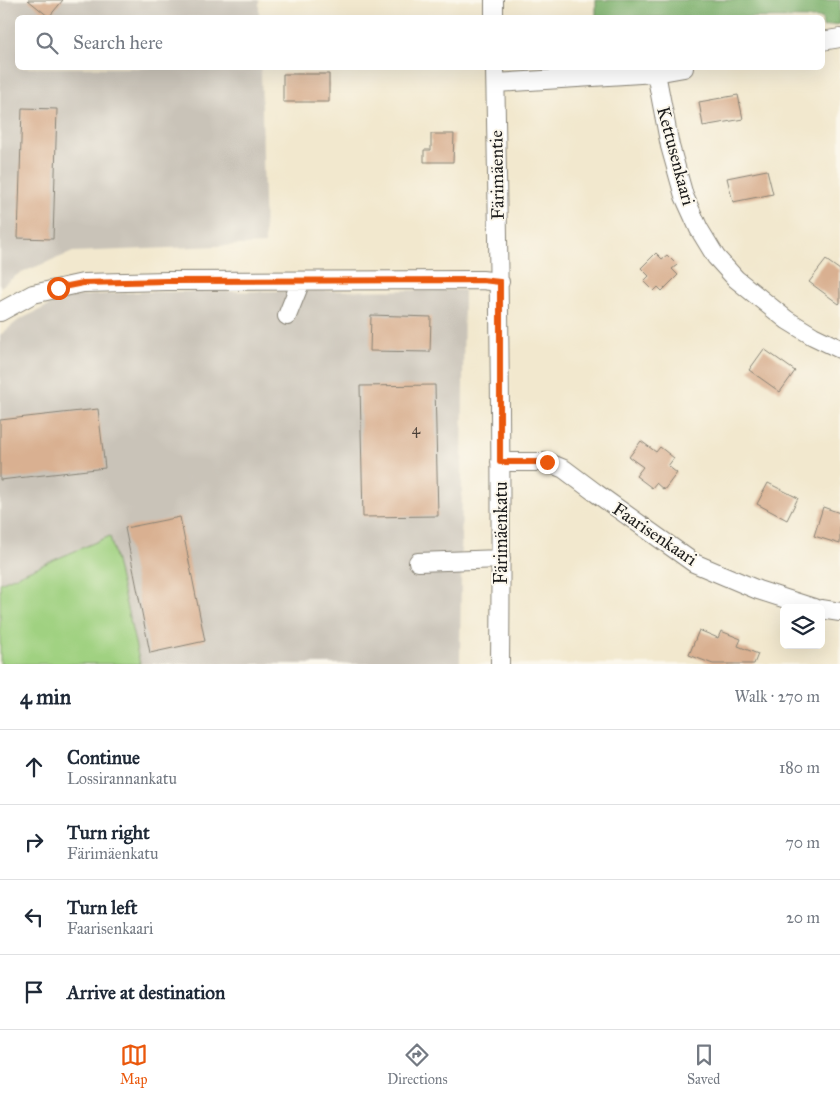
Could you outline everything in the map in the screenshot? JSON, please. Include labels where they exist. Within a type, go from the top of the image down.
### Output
[{"type":"street","points":[[494,0],[494,15]]},
{"type":"street","points":[[825,40],[840,38]]},
{"type":"street","points":[[496,75],[656,73],[673,70]]},
{"type":"street","name":"Kettusenkaari","points":[[656,73],[670,146],[684,196],[699,229],[716,257],[736,279],[787,320],[813,336],[840,349]]},
{"type":"street","name":"Färimäentie","points":[[496,75],[500,282]]},
{"type":"street","points":[[0,312],[33,294],[83,283],[482,280],[500,282]]},
{"type":"street","points":[[287,316],[301,281]]},
{"type":"street","name":"Färimäenkatu","points":[[500,282],[500,664]]},
{"type":"street","name":"Faarisenkaari","points":[[500,462],[547,462],[564,469],[694,563],[758,590],[802,604]]},
{"type":"street","points":[[418,562],[501,559]]},
{"type":"street","points":[[825,610],[840,612]]},
{"type":"shaded area","points":[[0,0],[259,0],[259,15],[15,15],[15,70],[261,70],[265,244],[73,252],[20,273],[0,287]]},
{"type":"shaded area","points":[[464,290],[460,664],[140,664],[110,536],[0,583],[0,335],[19,320],[66,297],[138,292]]},
{"type":"green space","points":[[596,0],[840,0],[840,24],[825,27],[825,15],[596,15]]},
{"type":"green space","points":[[110,536],[140,664],[0,664],[0,583]]},
{"type":"building","points":[[28,0],[63,0],[51,15],[47,15]]},
{"type":"building","points":[[283,74],[329,74],[329,102],[283,102]]},
{"type":"building","points":[[738,95],[743,119],[703,126],[699,102]]},
{"type":"building","points":[[22,108],[57,109],[53,239],[18,238]]},
{"type":"building","points":[[431,134],[454,134],[453,162],[424,162],[424,150],[431,150]]},
{"type":"building","points":[[767,170],[773,194],[733,202],[727,178]]},
{"type":"building","points":[[656,253],[662,259],[667,255],[677,265],[672,269],[678,275],[662,291],[658,287],[654,291],[644,281],[649,276],[641,268]]},
{"type":"building","points":[[826,260],[840,270],[839,304],[809,282]]},
{"type":"building","points":[[371,315],[431,317],[430,352],[370,351]]},
{"type":"building","points":[[764,349],[795,371],[780,392],[749,370]]},
{"type":"building","points":[[435,385],[438,516],[363,517],[360,386]]},
{"type":"building","points":[[98,409],[105,468],[0,480],[0,420]]},
{"type":"building","points":[[641,441],[656,452],[660,447],[674,458],[668,466],[677,473],[664,490],[656,483],[652,488],[636,476],[643,467],[629,457]]},
{"type":"building","points":[[768,483],[798,498],[787,520],[757,504]]},
{"type":"building","points":[[823,507],[840,513],[840,544],[814,536]]},
{"type":"building","points":[[180,517],[205,641],[150,653],[125,528]]},
{"type":"building","points":[[699,630],[718,638],[721,631],[741,639],[738,646],[758,654],[754,664],[713,664],[689,655]]},
{"type":"route","points":[[58,288],[83,283],[167,281],[482,280],[500,282],[500,462],[547,462]]}]
